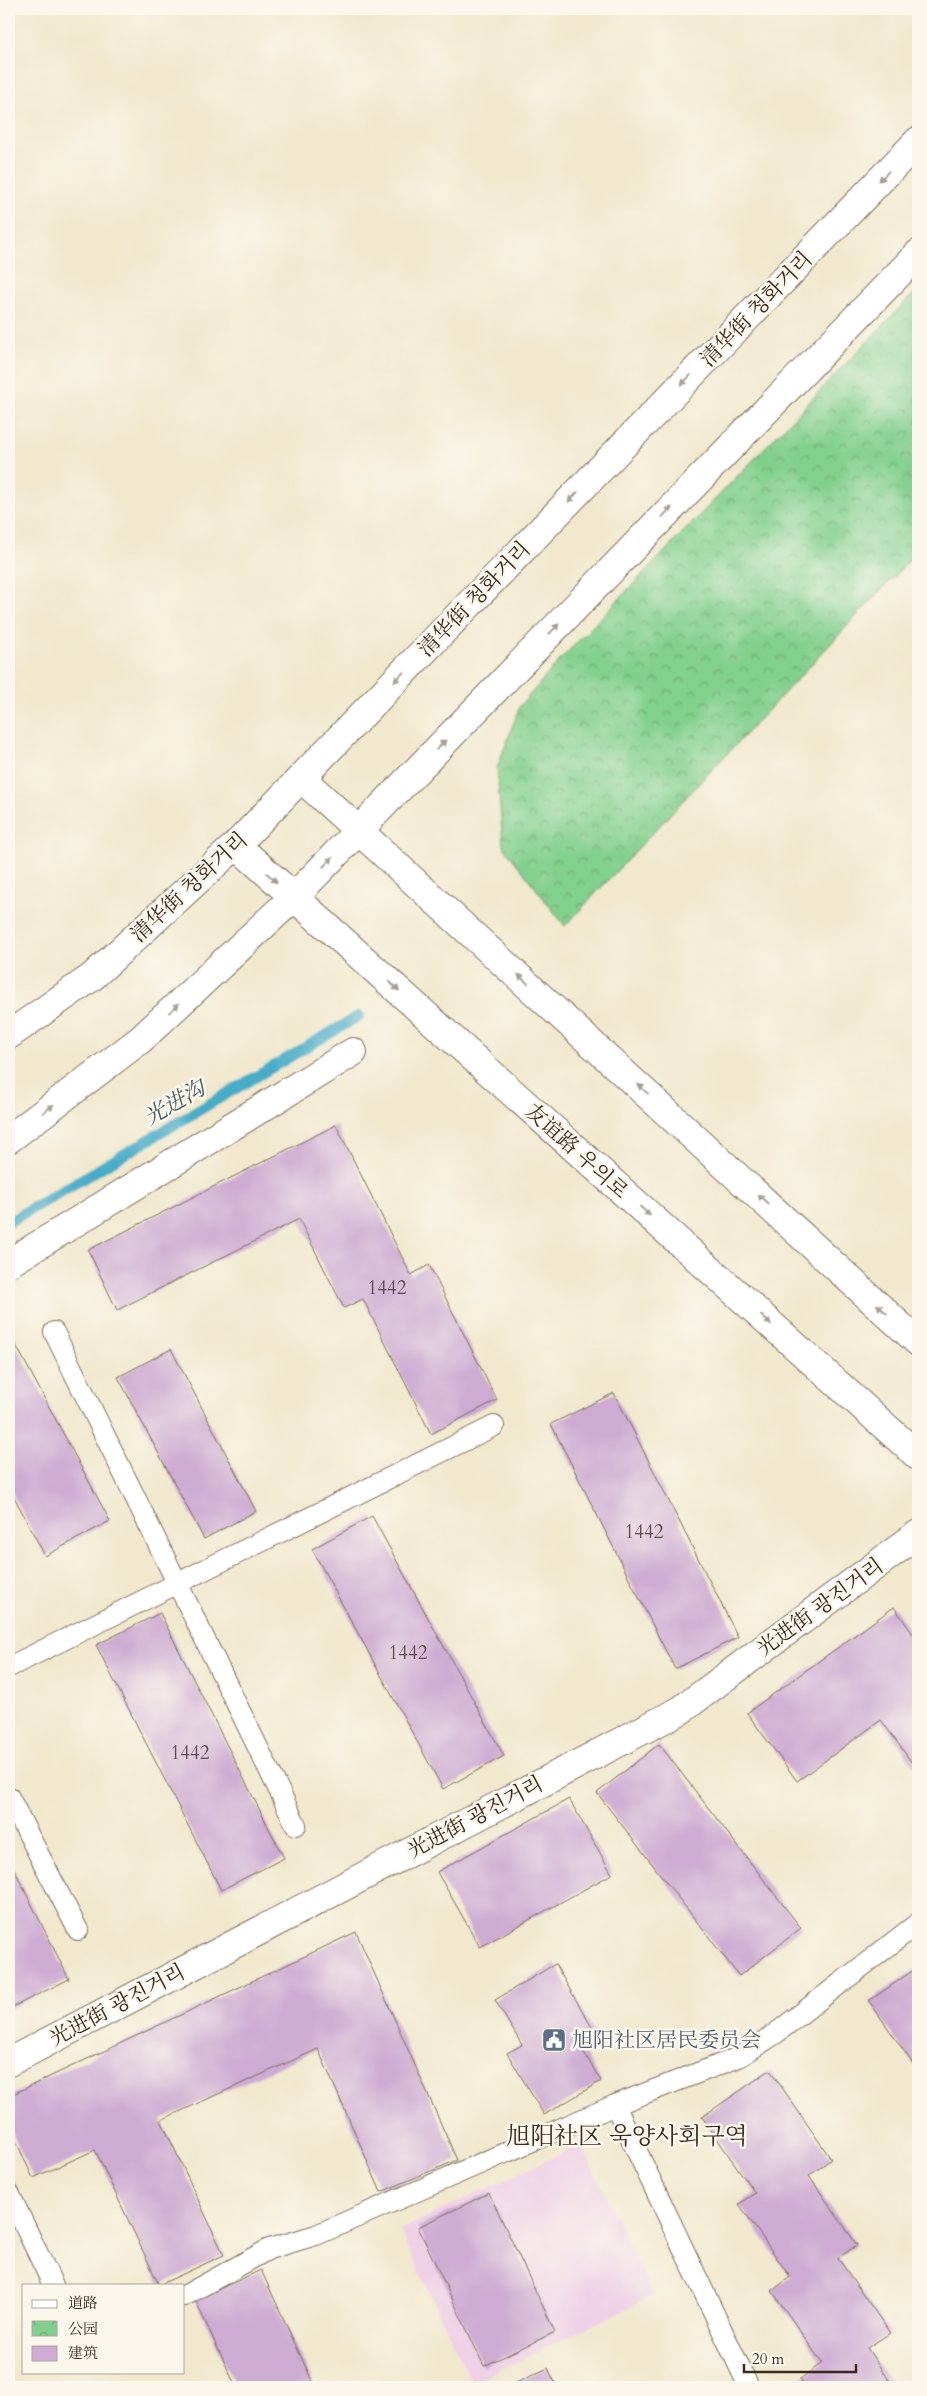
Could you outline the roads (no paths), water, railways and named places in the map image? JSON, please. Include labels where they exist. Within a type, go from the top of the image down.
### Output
[{"type":"main road","name":"清华街 청화거리","points":[[9,1035],[92,977],[236,846],[918,141]]},
{"type":"main road","points":[[9,1139],[140,1040],[294,898],[918,254]]},
{"type":"main road","points":[[301,778],[918,1342]]},
{"type":"main road","name":"友谊路 우의로","points":[[236,846],[918,1456]]},
{"type":"main road","points":[[9,1263],[353,1052]]},
{"type":"main road","name":"光进街 광진거리","points":[[9,2062],[681,1710],[918,1534]]},
{"type":"lane","points":[[54,1332],[296,1825]]},
{"type":"lane","points":[[9,1667],[494,1426]]},
{"type":"lane","points":[[9,1797],[78,1930]]},
{"type":"lane","points":[[185,2295],[269,2249],[316,2235],[615,2105],[739,2057],[775,2034],[918,1923]]},
{"type":"lane","points":[[615,2105],[749,2387]]},
{"type":"lane","points":[[9,2193],[53,2284]]},
{"type":"waterway","name":"光进沟","points":[[9,1222],[359,1016]]},
{"type":"place","name":"旭阳社区居民委员会","points":[[554,2040]]},
{"type":"district","name":"旭阳社区 욱양사회구역","points":[[627,2136]]}]
